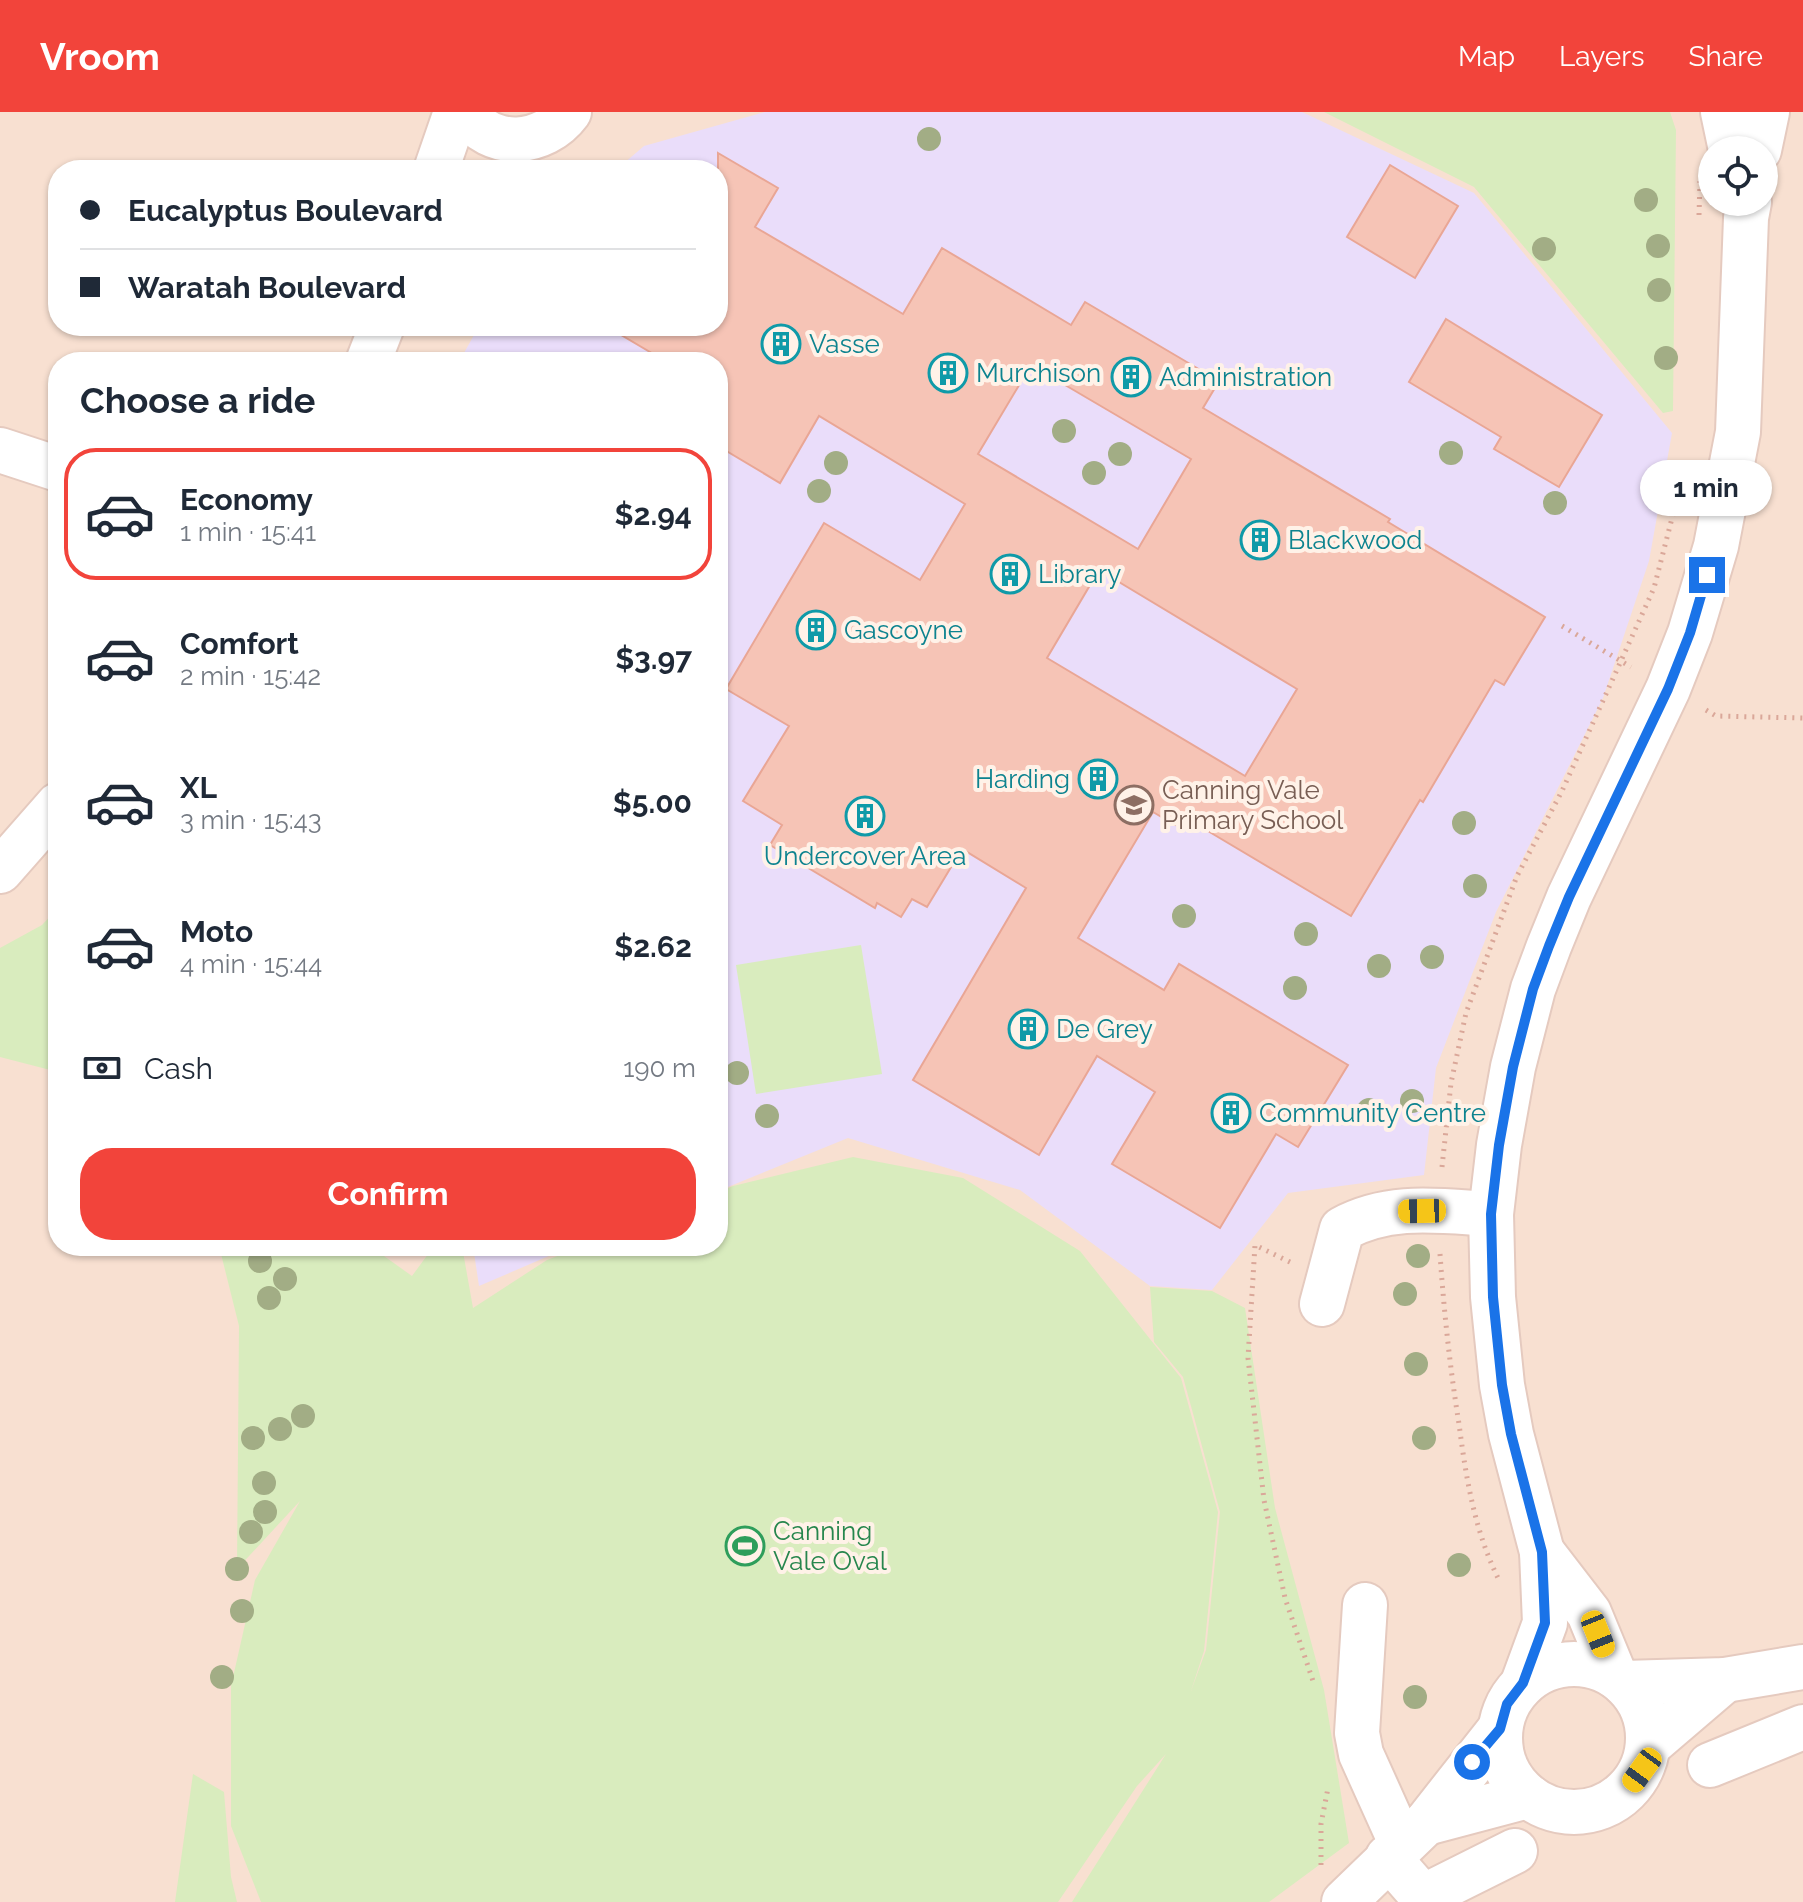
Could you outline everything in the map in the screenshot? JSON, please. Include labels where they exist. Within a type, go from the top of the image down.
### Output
[{"type":"street","points":[[439,160],[456,112]]},
{"type":"street","points":[[466,112],[484,131],[502,139],[508,155],[555,128],[569,112]]},
{"type":"street","points":[[1723,112],[1728,136]]},
{"type":"street","points":[[1762,136],[1767,112]]},
{"type":"street","points":[[1523,1683],[1545,1623],[1542,1552],[1511,1434],[1502,1385],[1493,1297],[1491,1214],[1499,1145],[1513,1067],[1533,989],[1569,897],[1668,689],[1690,633],[1716,546],[1738,432],[1746,216]]},
{"type":"street","points":[[0,450],[48,466]]},
{"type":"street","points":[[0,871],[48,816]]},
{"type":"street","points":[[1322,1304],[1342,1229],[1360,1219],[1382,1212],[1406,1211],[1491,1214]]},
{"type":"street","points":[[1542,1552],[1589,1613],[1619,1679],[1639,1702],[1647,1718],[1649,1745],[1642,1770],[1635,1780],[1627,1791],[1606,1806],[1577,1813],[1551,1809],[1528,1796],[1511,1777],[1502,1755],[1500,1729],[1507,1704],[1523,1683],[1534,1675],[1557,1665],[1584,1663],[1619,1679],[1725,1680],[1803,1667]]},
{"type":"street","points":[[1365,1605],[1357,1733],[1361,1754],[1405,1842],[1423,1897],[1515,1851]]},
{"type":"street","points":[[1649,1745],[1725,1680]]},
{"type":"street","points":[[1710,1765],[1803,1727]]},
{"type":"street","points":[[1405,1842],[1500,1729]]},
{"type":"street","points":[[1333,1887],[1405,1842],[1528,1796]]},
{"type":"path","points":[[1699,216],[1699,227]]},
{"type":"path","points":[[1441,1176],[1451,1083],[1466,1013],[1517,876],[1562,791],[1654,588],[1680,488]]},
{"type":"path","points":[[1562,626],[1621,661]]},
{"type":"path","points":[[1700,707],[1716,716],[1803,718]]},
{"type":"path","points":[[1298,1266],[1255,1245],[1248,1358],[1264,1500],[1285,1598],[1317,1693]]},
{"type":"path","points":[[1330,1774],[1321,1824],[1333,1887]]},
{"type":"shaded area","points":[[0,112],[1803,112],[1803,1902],[0,1902]]},
{"type":"shaded area","name":"Canning Vale Primary School","points":[[765,112],[1302,112],[1474,193],[1672,433],[1649,561],[1603,698],[1496,912],[1436,1068],[1424,1175],[1288,1193],[1212,1290],[1150,1286],[1020,1190],[848,1138],[728,1187],[728,352],[465,352],[473,336],[728,336],[728,160],[628,160],[644,146]]},
{"type":"shaded area","points":[[474,1256],[549,1256],[479,1286]]},
{"type":"green space","points":[[1324,112],[1670,112],[1676,130],[1673,411],[1663,413],[1474,187]]},
{"type":"green space","points":[[48,919],[48,1069],[0,1057],[0,948]]},
{"type":"green space","points":[[861,945],[882,1074],[756,1094],[736,965]]},
{"type":"green space","name":"Canning Vale Oval","points":[[853,1157],[963,1178],[1080,1251],[1181,1378],[1218,1512],[1204,1651],[1191,1691],[1206,1650],[1220,1512],[1183,1377],[1154,1342],[1150,1287],[1212,1291],[1245,1308],[1275,1508],[1324,1690],[1349,1843],[1269,1902],[1072,1902],[1166,1754],[1137,1786],[1058,1902],[261,1902],[231,1826],[231,1686],[255,1580],[300,1501],[237,1569],[239,1326],[222,1256],[384,1256],[412,1276],[427,1256],[464,1256],[473,1308],[557,1256],[728,1256],[728,1188]]},
{"type":"green space","points":[[193,1774],[224,1792],[231,1877],[237,1902],[175,1902]]},
{"type":"building","points":[[718,153],[778,188],[755,227],[903,314],[942,248],[1071,325],[1085,302],[1219,381],[1203,408],[1390,519],[1388,522],[1545,617],[1504,685],[1495,680],[1351,916],[1181,815],[1175,825],[1153,812],[1078,938],[1164,990],[1179,964],[1348,1065],[1298,1147],[1276,1134],[1220,1228],[1112,1164],[1155,1092],[1097,1056],[1039,1155],[913,1080],[1026,888],[962,849],[927,907],[912,899],[901,917],[877,903],[875,908],[770,845],[782,825],[743,801],[789,726],[728,690],[728,686],[824,523],[920,580],[965,504],[819,416],[780,483],[728,452],[728,352],[650,352],[623,336],[728,336],[728,160],[718,160]],"holes":[[[1031,365],[1191,459],[1138,549],[978,454]],[[1099,570],[1297,689],[1245,776],[1047,658]]]},
{"type":"building","points":[[1390,165],[1458,206],[1415,278],[1347,237]]},
{"type":"building","points":[[1446,319],[1602,415],[1559,487],[1494,449],[1501,437],[1409,382]]},
{"type":"place","name":"Vasse","points":[[781,344]]},
{"type":"place","name":"Murchison","points":[[948,373]]},
{"type":"place","name":"Administration","points":[[1131,377]]},
{"type":"place","name":"Blackwood","points":[[1260,540]]},
{"type":"place","name":"Library","points":[[1010,574]]},
{"type":"place","name":"Gascoyne","points":[[816,630]]},
{"type":"place","name":"Harding","points":[[1098,779]]},
{"type":"place","name":"Canning Vale Primary School","points":[[1134,805]]},
{"type":"place","name":"Undercover Area","points":[[865,816]]},
{"type":"place","name":"De Grey","points":[[1028,1029]]},
{"type":"place","name":"Community Centre","points":[[1231,1113]]},
{"type":"place","name":"Canning Vale Oval","points":[[745,1546]]},
{"type":"route","points":[[1472,1762],[1500,1729],[1507,1704],[1523,1683],[1545,1623],[1542,1552],[1511,1434],[1502,1385],[1493,1297],[1491,1214],[1513,1067],[1533,989],[1549,946],[1569,897],[1668,689],[1690,633],[1707,575]]}]
